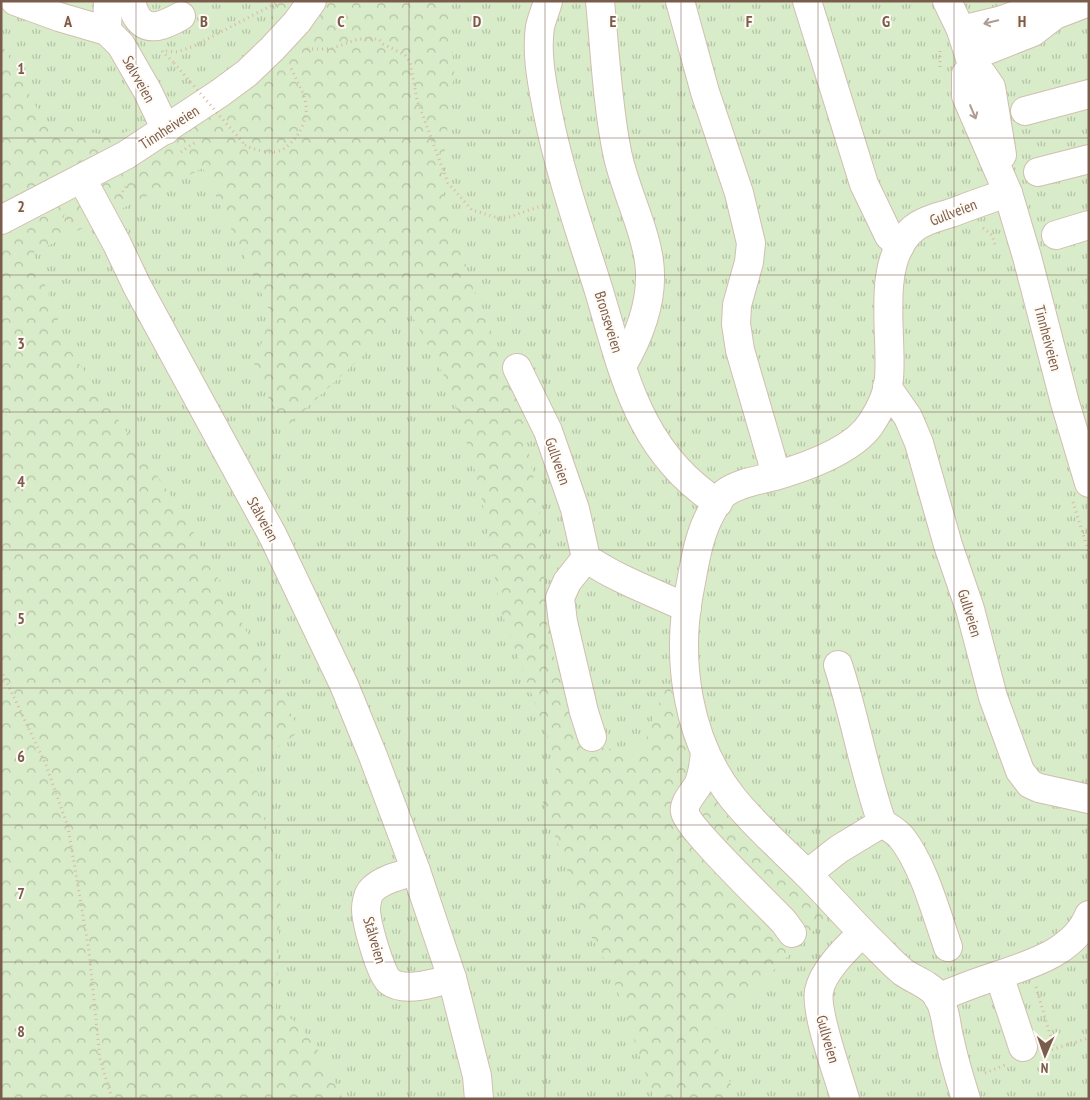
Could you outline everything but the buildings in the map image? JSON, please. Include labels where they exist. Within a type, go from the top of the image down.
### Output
[{"type":"street","points":[[15,1],[59,17],[107,31],[108,1]]},
{"type":"street","name":"Tinnheiveien","points":[[1,220],[126,156],[220,93],[247,73],[278,42],[297,22],[312,1]]},
{"type":"street","name":"Bronseveien","points":[[548,1],[540,26],[540,56],[551,128],[569,196],[622,366]]},
{"type":"street","name":"Bronseveien","points":[[600,1],[617,154],[649,261],[646,308],[631,350],[622,366]]},
{"type":"street","points":[[680,1],[705,92],[740,193],[751,243],[749,262],[737,305],[736,324],[740,350],[772,460],[774,476]]},
{"type":"street","points":[[807,1],[864,184],[888,236],[900,246]]},
{"type":"street","points":[[946,1],[961,30],[972,63],[1033,32],[1056,15],[1089,2]]},
{"type":"street","points":[[134,10],[149,26],[159,27],[181,16]]},
{"type":"street","points":[[961,30],[1022,13],[1056,15]]},
{"type":"street","name":"Sølvveien","points":[[107,31],[121,45],[148,92],[166,130]]},
{"type":"street","name":"Tinnheiveien","points":[[972,63],[966,74],[966,96],[1008,193],[1024,248],[1065,403],[1080,489]]},
{"type":"street","points":[[1025,111],[1089,94]]},
{"type":"street","points":[[1038,172],[1089,159]]},
{"type":"street","name":"Stålveien","points":[[82,179],[137,286],[273,536],[309,608],[344,685],[377,765],[416,871],[452,978],[430,985],[399,986],[388,980],[380,962],[370,935],[366,908],[370,892],[382,883],[416,871]]},
{"type":"street","name":"Gullveien","points":[[966,1099],[938,998],[927,985],[900,970],[756,824],[730,795],[705,752],[694,723],[686,680],[684,651],[687,608],[703,533],[711,513],[724,494],[738,487],[800,469],[844,448],[868,428],[883,405],[888,387],[890,352],[888,298],[892,268],[900,246],[913,229],[929,220],[974,203],[1008,193]]},
{"type":"street","points":[[1056,235],[1089,225]]},
{"type":"street","points":[[622,366],[644,422],[661,449],[699,490],[718,503]]},
{"type":"street","name":"Gullveien","points":[[517,368],[548,431],[575,509],[586,558]]},
{"type":"street","name":"Gullveien","points":[[888,387],[908,417],[919,443],[948,545],[970,609],[994,697],[1020,771],[1030,784],[1039,788],[1089,798]]},
{"type":"street","points":[[592,737],[584,712],[563,622],[560,598],[567,582],[586,558],[605,571],[687,608]]},
{"type":"street","points":[[838,665],[850,703],[871,792],[882,823],[900,836],[911,852],[948,947]]},
{"type":"street","points":[[705,752],[703,771],[699,783],[684,811],[700,835],[784,922],[792,933]]},
{"type":"street","points":[[807,874],[839,849],[882,823]]},
{"type":"street","points":[[938,998],[1054,953],[1078,932],[1089,915]]},
{"type":"street","name":"Gullveien","points":[[845,1099],[819,1008],[819,991],[833,964],[862,932]]},
{"type":"street","points":[[1000,974],[1023,1047]]},
{"type":"street","points":[[452,978],[477,1076],[479,1099]]},
{"type":"path","points":[[162,51],[177,52],[194,46],[280,1]]},
{"type":"path","points":[[134,10],[146,33],[245,145],[252,148],[268,152],[279,150],[290,143],[299,132],[305,119],[306,105],[289,66]]},
{"type":"path","points":[[304,48],[331,49],[358,39],[379,39],[383,44],[405,55],[410,62],[417,100],[448,183],[472,210],[498,218],[509,217],[569,196]]},
{"type":"path","points":[[940,47],[940,76]]},
{"type":"path","points":[[974,203],[980,225],[992,235],[998,253]]},
{"type":"path","points":[[1080,489],[1089,553]]},
{"type":"path","points":[[1,670],[46,765],[68,827],[89,951],[100,1059],[112,1099]]},
{"type":"path","points":[[1034,978],[1054,1048]]},
{"type":"path","points":[[985,1073],[1004,1065]]},
{"type":"green space","points":[[1,1],[1089,1],[1089,1099],[1,1099]]},
{"type":"green space","points":[[279,1],[448,1],[454,72],[441,185],[478,304],[516,383],[540,513],[548,639],[584,745],[641,753],[667,682],[704,755],[834,910],[712,1032],[736,1099],[654,1099],[611,972],[590,934],[540,794],[558,766],[500,608],[480,488],[451,389],[410,312],[285,428],[253,369],[271,314],[203,168],[33,253],[69,349],[183,513],[300,731],[251,767],[281,884],[276,1009],[299,1024],[324,1059],[343,1099],[1,1099],[1,43],[44,121],[111,137],[177,114],[249,64]]}]
